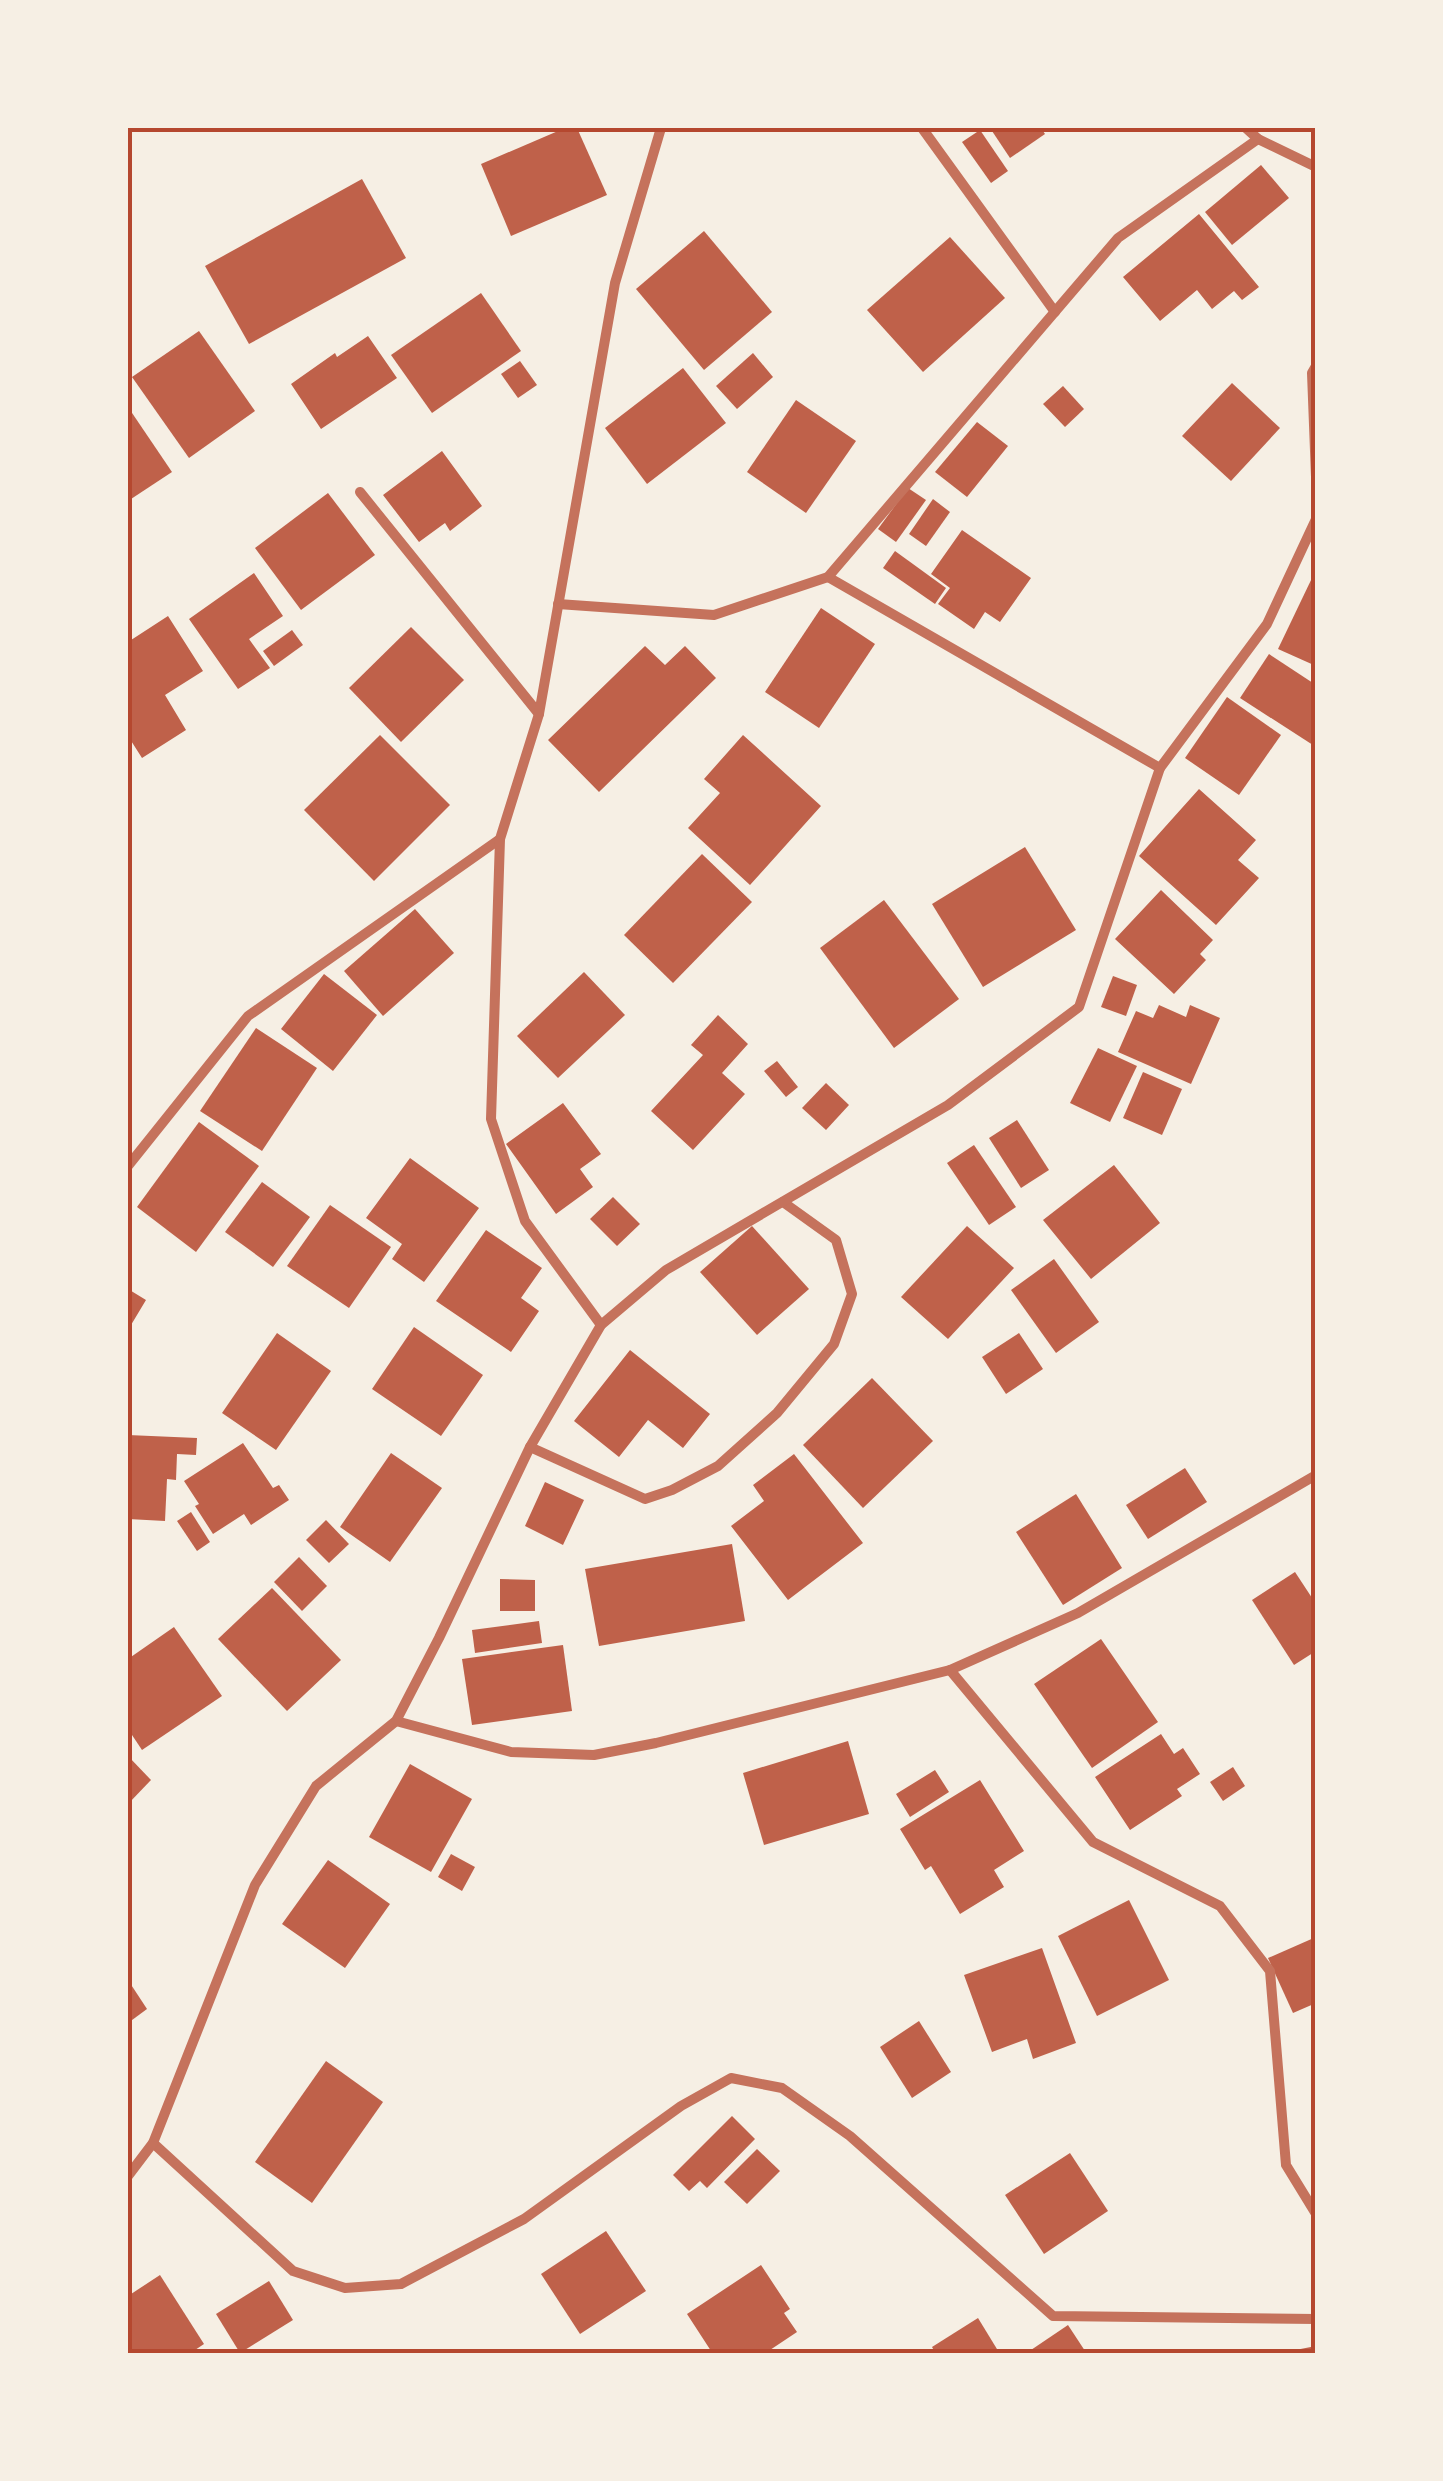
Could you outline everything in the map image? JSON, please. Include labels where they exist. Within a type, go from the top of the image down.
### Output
[{"type":"street","points":[[601,1325],[526,1221],[491,1119],[500,839],[539,714],[615,283],[661,128]]},
{"type":"street","points":[[922,128],[1055,312]]},
{"type":"street","points":[[1246,128],[1258,139],[1316,167]]},
{"type":"street","points":[[558,604],[714,615],[828,577],[1118,238],[1258,139]]},
{"type":"street","points":[[1316,366],[1312,373],[1316,478]]},
{"type":"street","points":[[360,492],[539,714]]},
{"type":"street","points":[[128,2176],[153,2143],[255,1884],[316,1786],[396,1720],[530,1448],[601,1325],[666,1270],[948,1105],[1079,1006],[1160,768],[1267,624],[1316,519]]},
{"type":"street","points":[[828,577],[1160,768]]},
{"type":"street","points":[[128,1166],[248,1016],[500,839]]},
{"type":"street","points":[[530,1448],[645,1499],[718,1466],[777,1413],[834,1344],[852,1294],[836,1240],[783,1202]]},
{"type":"street","points":[[396,1720],[511,1752],[594,1755],[950,1670],[1078,1613],[1316,1474]]},
{"type":"street","points":[[950,1670],[1094,1842],[1220,1906],[1270,1971],[1286,2165],[1316,2214]]},
{"type":"street","points":[[153,2143],[293,2272],[345,2288],[401,2284],[524,2220],[681,2106],[731,2078],[782,2088],[850,2136],[1053,2316],[1316,2319]]},
{"type":"building","points":[[565,128],[577,128],[607,195],[511,236],[481,164]]},
{"type":"building","points":[[990,128],[1041,128],[1045,134],[1010,158]]},
{"type":"building","points":[[980,130],[1008,171],[991,183],[962,142]]},
{"type":"building","points":[[1261,165],[1289,198],[1232,245],[1205,212]]},
{"type":"building","points":[[362,179],[406,258],[249,344],[205,266]]},
{"type":"building","points":[[1199,214],[1259,287],[1242,300],[1234,291],[1212,309],[1197,290],[1160,321],[1123,277]]},
{"type":"building","points":[[704,231],[772,312],[704,370],[636,289]]},
{"type":"building","points":[[950,237],[1005,298],[923,372],[867,310]]},
{"type":"building","points":[[481,293],[521,351],[432,413],[391,355]]},
{"type":"building","points":[[199,331],[255,411],[189,458],[132,377]]},
{"type":"building","points":[[368,336],[397,378],[321,429],[291,384],[335,353],[337,357]]},
{"type":"building","points":[[753,353],[773,377],[737,409],[716,386]]},
{"type":"building","points":[[520,361],[537,385],[518,398],[501,374]]},
{"type":"building","points":[[683,368],[726,423],[647,484],[605,428]]},
{"type":"building","points":[[1232,383],[1280,428],[1231,481],[1182,436]]},
{"type":"building","points":[[1063,386],[1084,409],[1065,427],[1043,404]]},
{"type":"building","points":[[796,400],[856,441],[806,513],[747,472]]},
{"type":"building","points":[[128,407],[172,472],[128,501]]},
{"type":"building","points":[[977,422],[1008,446],[967,497],[935,472]]},
{"type":"building","points":[[442,451],[482,506],[450,531],[445,523],[419,542],[383,495]]},
{"type":"building","points":[[908,488],[926,500],[896,542],[878,529]]},
{"type":"building","points":[[328,493],[375,555],[301,610],[255,548]]},
{"type":"building","points":[[933,499],[950,512],[926,546],[909,534]]},
{"type":"building","points":[[962,530],[1031,578],[1000,622],[985,612],[974,629],[938,604],[950,588],[931,574]]},
{"type":"building","points":[[895,551],[946,588],[935,604],[883,568]]},
{"type":"building","points":[[254,573],[283,616],[249,639],[270,668],[238,689],[189,619]]},
{"type":"building","points":[[1312,578],[1316,579],[1316,666],[1278,649]]},
{"type":"building","points":[[821,608],[875,644],[819,728],[765,692]]},
{"type":"building","points":[[168,616],[203,671],[165,695],[186,730],[142,758],[128,736],[128,642]]},
{"type":"building","points":[[411,627],[464,680],[401,742],[349,688]]},
{"type":"building","points":[[292,630],[303,645],[274,666],[263,651]]},
{"type":"building","points":[[645,646],[665,665],[685,646],[716,678],[599,792],[548,740]]},
{"type":"building","points":[[1269,654],[1316,685],[1316,747],[1240,698]]},
{"type":"building","points":[[1227,697],[1281,735],[1239,795],[1185,758]]},
{"type":"building","points":[[380,735],[450,805],[374,881],[304,810]]},
{"type":"building","points":[[743,735],[821,806],[750,885],[688,828],[720,793],[704,779]]},
{"type":"building","points":[[1199,789],[1256,840],[1238,860],[1259,878],[1216,925],[1139,856]]},
{"type":"building","points":[[1025,847],[1076,930],[983,987],[932,904]]},
{"type":"building","points":[[702,854],[752,902],[673,983],[624,935]]},
{"type":"building","points":[[1161,890],[1213,940],[1200,954],[1206,960],[1174,994],[1115,939]]},
{"type":"building","points":[[884,900],[959,999],[894,1048],[820,948]]},
{"type":"building","points":[[415,909],[454,953],[383,1016],[344,971]]},
{"type":"building","points":[[584,972],[625,1015],[558,1078],[517,1036]]},
{"type":"building","points":[[324,974],[377,1015],[333,1071],[281,1029]]},
{"type":"building","points":[[1113,976],[1137,985],[1126,1016],[1101,1007]]},
{"type":"building","points":[[1159,1005],[1186,1017],[1190,1005],[1220,1018],[1191,1084],[1118,1052],[1136,1011],[1153,1018]]},
{"type":"building","points":[[718,1015],[748,1044],[722,1073],[745,1094],[693,1150],[651,1111],[703,1055],[691,1045]]},
{"type":"building","points":[[256,1028],[317,1068],[262,1151],[200,1111]]},
{"type":"building","points":[[1098,1048],[1137,1066],[1110,1122],[1070,1103]]},
{"type":"building","points":[[777,1061],[798,1087],[786,1097],[764,1071]]},
{"type":"building","points":[[1143,1072],[1182,1089],[1162,1135],[1123,1118]]},
{"type":"building","points":[[826,1083],[849,1105],[826,1130],[802,1108]]},
{"type":"building","points":[[563,1103],[601,1154],[580,1169],[593,1187],[556,1214],[506,1144]]},
{"type":"building","points":[[1017,1120],[1049,1170],[1021,1188],[989,1138]]},
{"type":"building","points":[[199,1122],[259,1166],[196,1252],[137,1207]]},
{"type":"building","points":[[974,1145],[1016,1207],[989,1225],[947,1163]]},
{"type":"building","points":[[410,1158],[479,1208],[424,1282],[392,1259],[402,1244],[366,1218]]},
{"type":"building","points":[[1114,1165],[1160,1223],[1091,1279],[1043,1220]]},
{"type":"building","points":[[262,1182],[310,1217],[273,1267],[225,1232]]},
{"type":"building","points":[[613,1197],[640,1224],[617,1246],[590,1219]]},
{"type":"building","points":[[330,1205],[391,1247],[349,1308],[287,1266]]},
{"type":"building","points":[[752,1226],[809,1289],[757,1335],[700,1272]]},
{"type":"building","points":[[967,1226],[1014,1268],[948,1339],[901,1297]]},
{"type":"building","points":[[486,1230],[542,1268],[521,1298],[539,1311],[511,1352],[436,1301]]},
{"type":"building","points":[[1054,1259],[1099,1322],[1056,1353],[1011,1290]]},
{"type":"building","points":[[128,1289],[146,1300],[128,1330]]},
{"type":"building","points":[[414,1327],[483,1375],[441,1436],[372,1389]]},
{"type":"building","points":[[277,1333],[331,1371],[276,1450],[222,1413]]},
{"type":"building","points":[[1019,1333],[1043,1369],[1006,1394],[982,1357]]},
{"type":"building","points":[[630,1350],[710,1414],[683,1448],[648,1420],[619,1457],[574,1421]]},
{"type":"building","points":[[872,1378],[933,1441],[863,1508],[803,1445]]},
{"type":"building","points":[[128,1435],[197,1438],[196,1455],[177,1454],[176,1480],[167,1479],[165,1521],[128,1519]]},
{"type":"building","points":[[243,1443],[273,1488],[279,1485],[289,1500],[251,1525],[244,1514],[213,1534],[184,1481]]},
{"type":"building","points":[[391,1453],[442,1488],[390,1562],[340,1527]]},
{"type":"building","points":[[794,1454],[863,1543],[788,1600],[731,1526],[764,1501],[753,1485]]},
{"type":"building","points":[[1185,1468],[1207,1502],[1148,1539],[1126,1505]]},
{"type":"building","points":[[545,1482],[584,1500],[563,1545],[525,1526]]},
{"type":"building","points":[[1076,1494],[1122,1568],[1063,1605],[1016,1532]]},
{"type":"building","points":[[191,1512],[210,1542],[197,1551],[177,1521]]},
{"type":"building","points":[[326,1520],[349,1544],[329,1563],[306,1540]]},
{"type":"building","points":[[732,1544],[745,1621],[599,1646],[585,1569]]},
{"type":"building","points":[[299,1557],[327,1586],[302,1611],[274,1582]]},
{"type":"building","points":[[1295,1572],[1316,1604],[1316,1651],[1294,1665],[1252,1600]]},
{"type":"building","points":[[500,1579],[535,1580],[535,1611],[500,1611]]},
{"type":"building","points":[[272,1588],[341,1660],[287,1711],[218,1639]]},
{"type":"building","points":[[539,1621],[542,1643],[475,1653],[472,1630]]},
{"type":"building","points":[[174,1627],[222,1696],[142,1750],[128,1729],[128,1659]]},
{"type":"building","points":[[1101,1639],[1158,1722],[1092,1768],[1034,1684]]},
{"type":"building","points":[[563,1645],[572,1711],[472,1725],[462,1659]]},
{"type":"building","points":[[1161,1734],[1174,1754],[1183,1748],[1200,1774],[1177,1789],[1182,1796],[1130,1830],[1095,1777]]},
{"type":"building","points":[[848,1741],[869,1814],[764,1845],[743,1773]]},
{"type":"building","points":[[128,1756],[151,1780],[128,1804]]},
{"type":"building","points":[[410,1764],[472,1799],[431,1872],[369,1837]]},
{"type":"building","points":[[1233,1767],[1245,1786],[1223,1801],[1210,1782]]},
{"type":"building","points":[[935,1770],[949,1792],[910,1817],[896,1794]]},
{"type":"building","points":[[980,1780],[1024,1851],[994,1870],[1004,1887],[960,1914],[931,1866],[925,1870],[900,1829]]},
{"type":"building","points":[[451,1854],[475,1867],[462,1891],[438,1877]]},
{"type":"building","points":[[328,1860],[390,1904],[345,1968],[282,1924]]},
{"type":"building","points":[[1129,1900],[1169,1980],[1097,2016],[1058,1936]]},
{"type":"building","points":[[1316,1937],[1316,2003],[1293,2013],[1268,1958]]},
{"type":"building","points":[[1042,1948],[1076,2043],[1033,2059],[1027,2039],[992,2052],[964,1975]]},
{"type":"building","points":[[128,1980],[147,2009],[128,2023]]},
{"type":"building","points":[[919,2021],[951,2072],[912,2098],[880,2047]]},
{"type":"building","points":[[326,2061],[383,2102],[312,2203],[255,2162]]},
{"type":"building","points":[[732,2116],[755,2139],[707,2188],[700,2181],[689,2191],[673,2175]]},
{"type":"building","points":[[757,2149],[780,2171],[747,2204],[724,2182]]},
{"type":"building","points":[[1070,2153],[1108,2211],[1044,2254],[1005,2195]]},
{"type":"building","points":[[606,2231],[646,2291],[580,2334],[541,2274]]},
{"type":"building","points":[[761,2265],[790,2309],[784,2313],[797,2332],[764,2354],[713,2354],[687,2314]]},
{"type":"building","points":[[160,2275],[204,2344],[189,2354],[128,2354],[128,2296]]},
{"type":"building","points":[[269,2281],[293,2320],[240,2353],[216,2314]]},
{"type":"building","points":[[978,2318],[1000,2354],[936,2354],[932,2347]]},
{"type":"building","points":[[1068,2325],[1087,2354],[1033,2354],[1031,2350]]},
{"type":"building","points":[[1316,2346],[1316,2354],[1285,2354],[1285,2352]]}]
